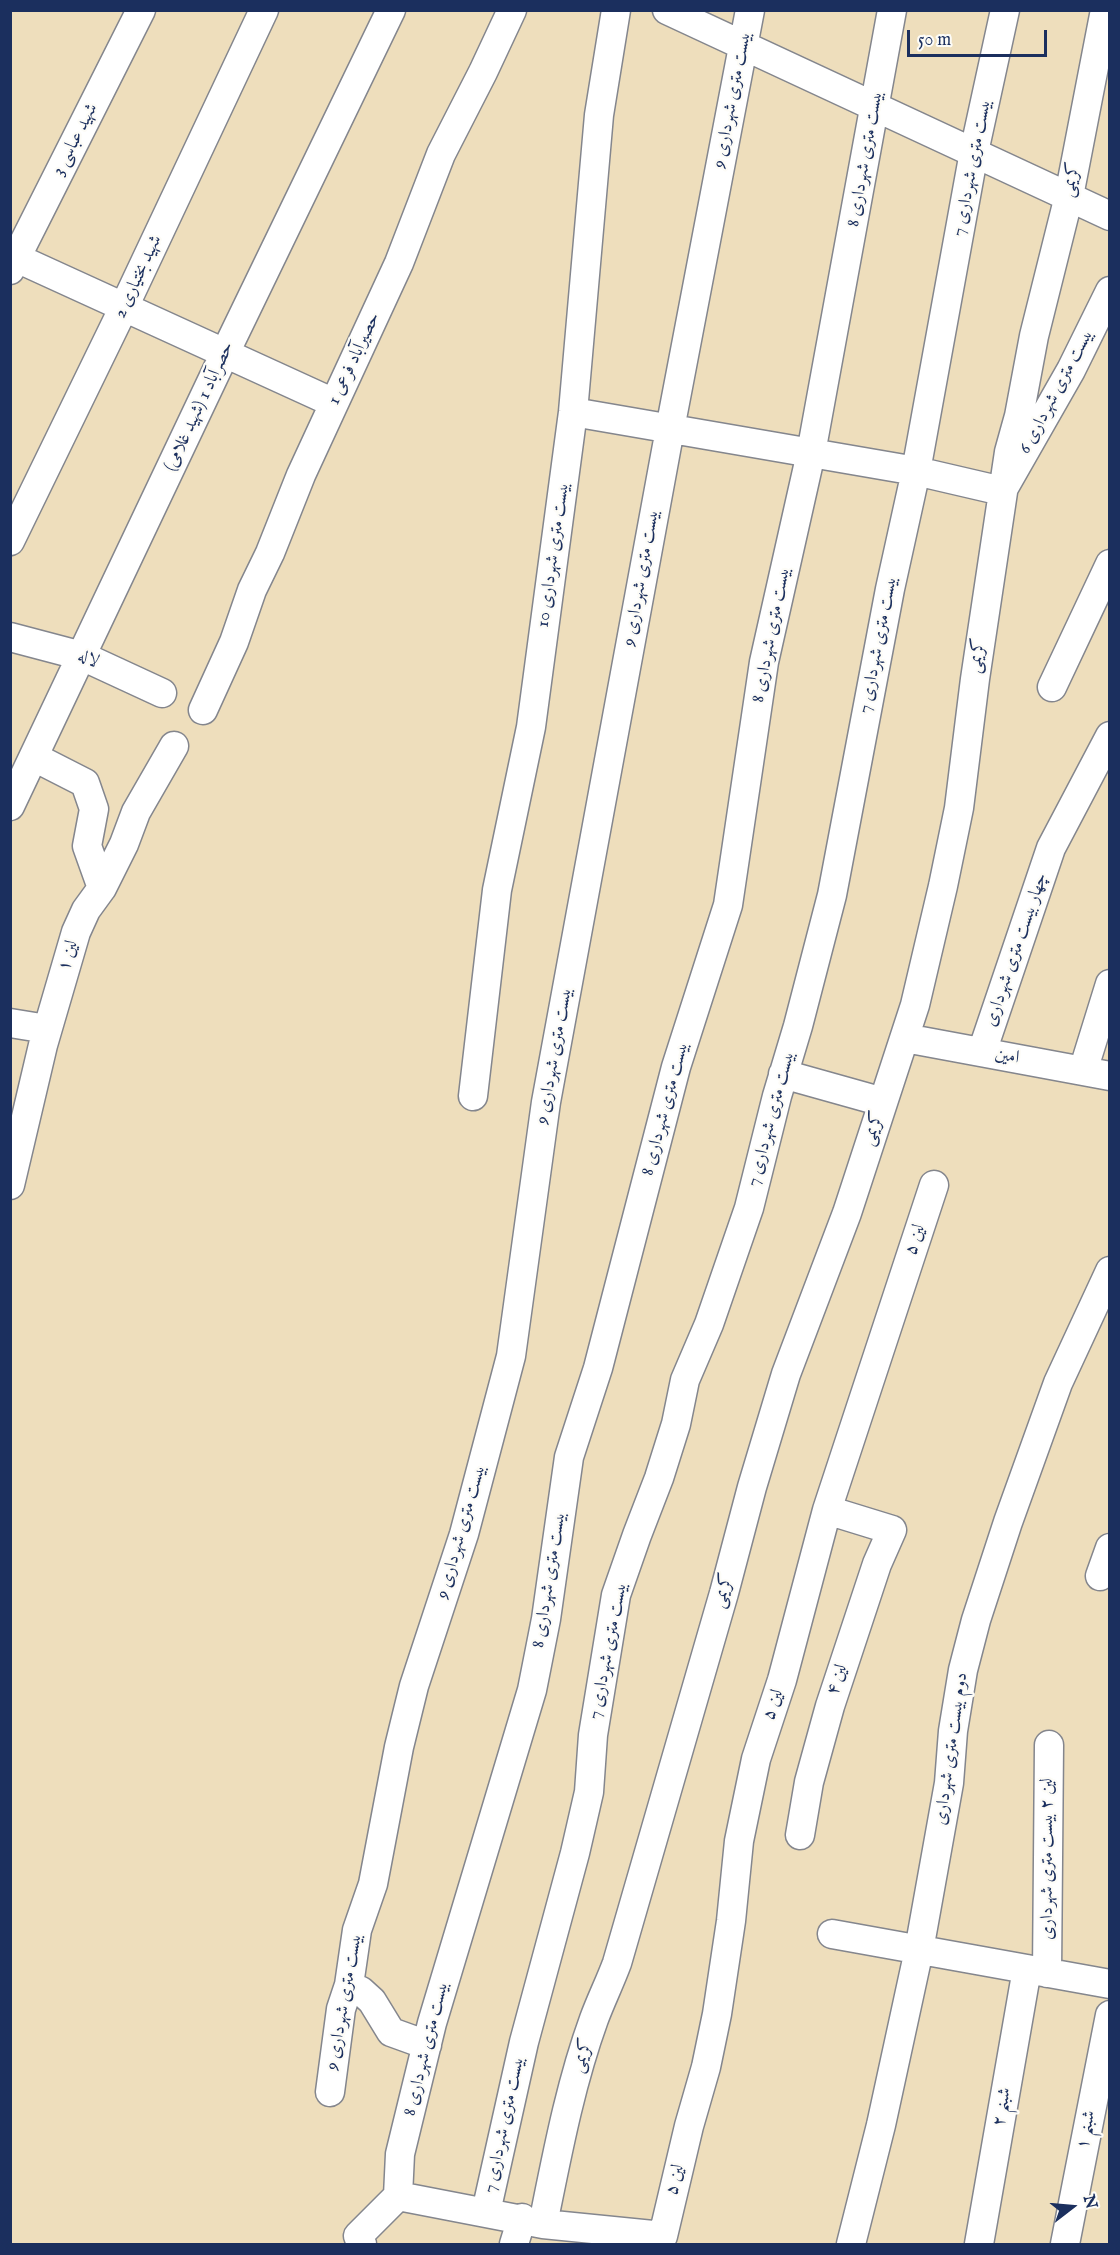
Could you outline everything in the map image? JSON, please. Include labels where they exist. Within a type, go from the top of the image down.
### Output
[{"type":"street","name":"شهید عباسی 3","points":[[13,261],[141,10]]},
{"type":"street","name":"شهید بختیاری 2","points":[[10,541],[124,307],[264,10]]},
{"type":"street","name":"حصرآباد 1 (شهید غلامی)","points":[[10,806],[225,353],[392,10]]},
{"type":"street","name":"حصیرآباد فرعی 1","points":[[203,710],[234,642],[252,590],[270,553],[301,475],[399,263],[441,154],[512,10]]},
{"type":"street","name":"بیست متری شهرداری 10","points":[[473,1096],[497,890],[531,727],[573,412],[599,115],[616,10]]},
{"type":"street","points":[[667,10],[1110,216]]},
{"type":"street","name":"بیست متری شهرداری 9","points":[[330,2092],[341,2009],[349,1985],[357,1930],[373,1884],[399,1747],[414,1686],[464,1534],[511,1356],[546,1102],[669,429],[750,10]]},
{"type":"street","name":"بیست متری شهرداری 8","points":[[398,2196],[400,2154],[427,2045],[532,1690],[546,1619],[569,1457],[598,1368],[676,1067],[728,905],[764,662],[811,453],[892,10]]},
{"type":"street","name":"بیست متری شهرداری 7","points":[[486,2212],[521,2052],[575,1853],[589,1792],[593,1735],[616,1595],[636,1535],[659,1478],[676,1424],[686,1380],[709,1324],[749,1208],[832,895],[890,589],[916,471],[974,152],[1005,10]]},
{"type":"street","name":"کریمی","points":[[526,2229],[562,2128],[594,2018],[617,1964],[786,1374],[847,1213],[915,1005],[959,808],[975,679],[1009,452],[1026,387],[1034,336],[1069,196],[1105,10]]},
{"type":"street","points":[[13,261],[124,307],[334,403]]},
{"type":"street","name":"بیست متری شهرداری 6","points":[[1002,491],[1071,370],[1110,291]]},
{"type":"street","points":[[573,412],[916,471],[1002,491]]},
{"type":"street","points":[[1052,687],[1110,564]]},
{"type":"street","name":"لاله","points":[[10,637],[82,656],[162,693]]},
{"type":"street","name":"چهار بیست متری شهرداری","points":[[982,1052],[1052,848],[1110,736]]},
{"type":"street","name":"لین ۱","points":[[10,1185],[47,1029],[76,932],[124,844],[136,812],[174,746]]},
{"type":"street","points":[[34,757],[85,783],[94,809],[87,846],[102,888]]},
{"type":"street","points":[[1096,1073],[1110,984]]},
{"type":"street","points":[[10,1023],[47,1029]]},
{"type":"street","name":"امین","points":[[905,1038],[1096,1073]]},
{"type":"street","points":[[783,1074],[883,1102]]},
{"type":"street","name":"لین ۵","points":[[583,2236],[663,2236],[689,2126],[706,2067],[717,2014],[731,1921],[739,1841],[756,1759],[782,1680],[827,1510],[934,1185]]},
{"type":"street","name":"دوم بیست متری شهرداری","points":[[851,2244],[881,2125],[919,1950],[949,1783],[953,1731],[963,1670],[976,1620],[1008,1522],[1058,1383],[1110,1271]]},
{"type":"street","name":"لین ۴","points":[[800,1835],[809,1782],[830,1706],[877,1564],[892,1530],[827,1510]]},
{"type":"street","points":[[1100,1576],[1110,1548]]},
{"type":"street","name":"لین ۲ بیست متری شهرداری","points":[[1037,1971],[1049,1745]]},
{"type":"street","points":[[832,1934],[1110,1984]]},
{"type":"street","name":"شبنم ۲","points":[[979,2244],[1037,1971]]},
{"type":"street","points":[[349,1985],[361,1991],[372,2001],[391,2031],[427,2045]]},
{"type":"street","name":"شبنم ۱","points":[[1065,2244],[1110,2015]]},
{"type":"street","points":[[357,2242],[398,2196],[486,2212],[526,2229],[583,2236]]}]
